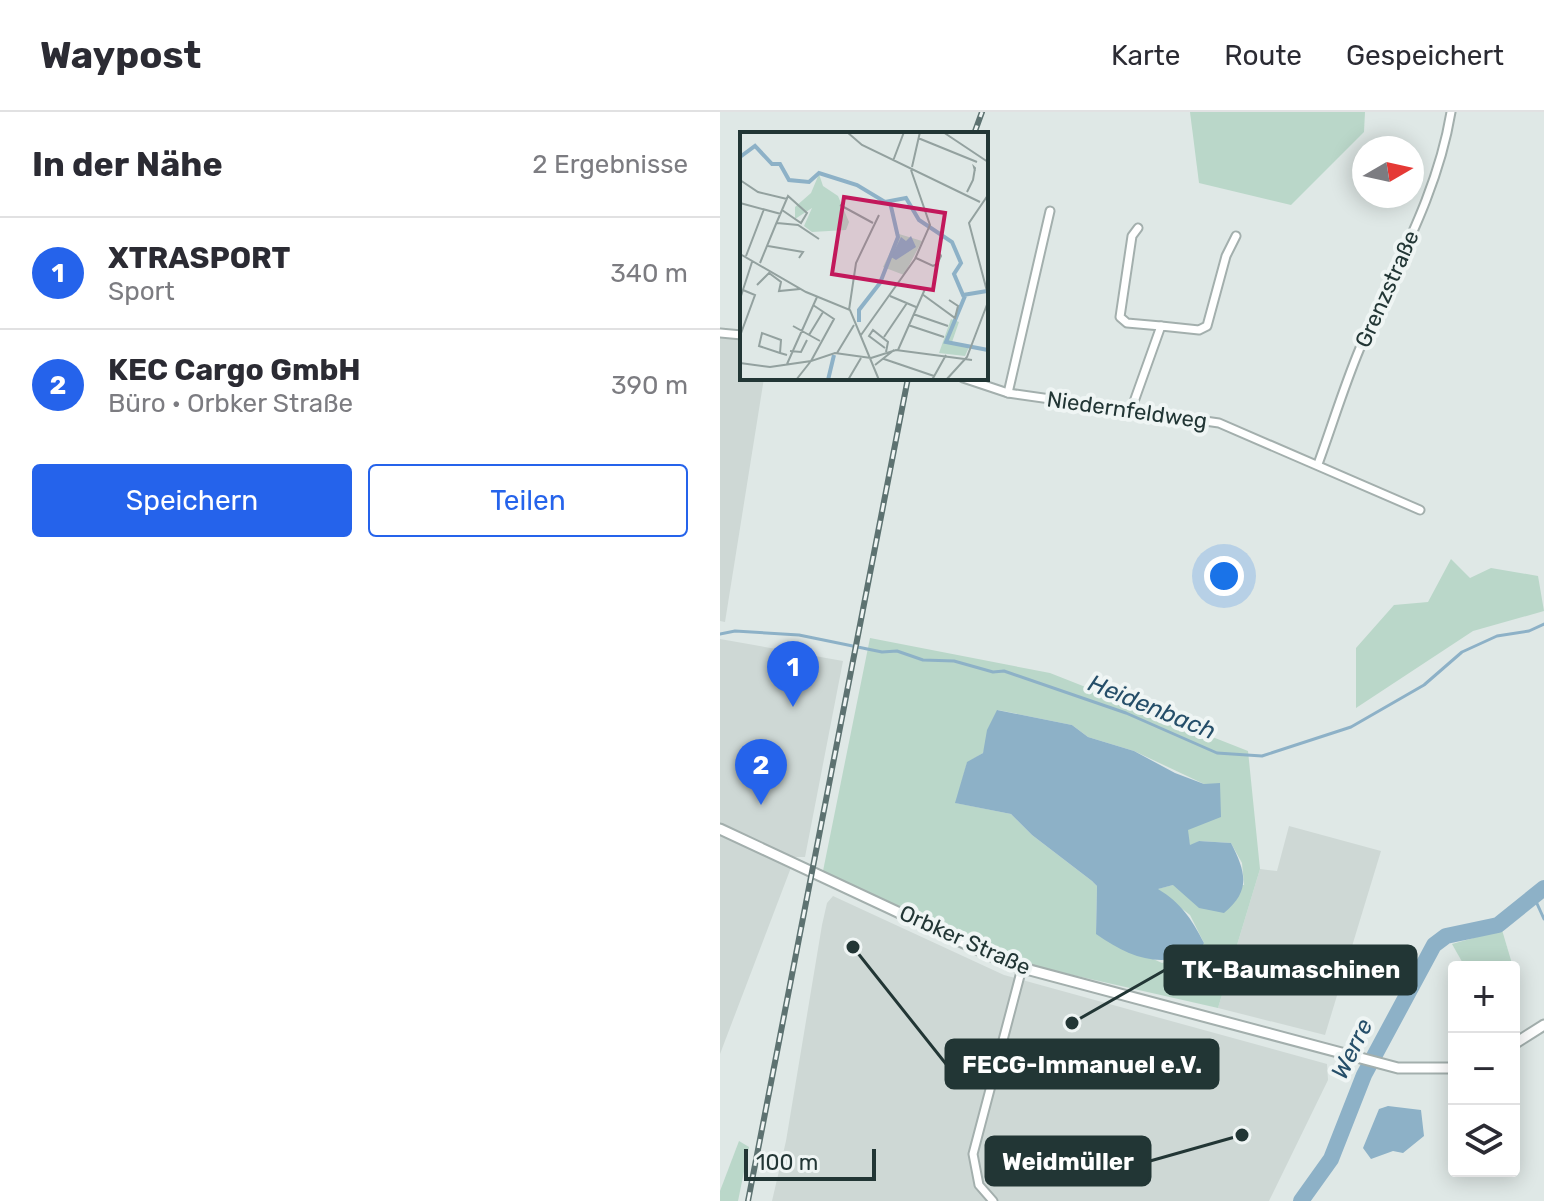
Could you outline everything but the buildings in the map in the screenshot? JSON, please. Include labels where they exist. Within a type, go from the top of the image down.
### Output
[{"type":"street","name":"Grenzstraße","points":[[1318,464],[1360,348],[1409,244],[1436,172],[1451,112]]},
{"type":"street","points":[[1008,393],[1050,211]]},
{"type":"street","points":[[1138,228],[1132,236],[1120,317],[1127,323],[1199,330],[1207,326],[1226,256],[1236,236]]},
{"type":"street","points":[[1131,410],[1161,326]]},
{"type":"street","points":[[720,333],[740,335]]},
{"type":"street","name":"Niedernfeldweg","points":[[969,380],[1008,393],[1219,423],[1420,510]]},
{"type":"street","name":"Orbker Straße","points":[[720,829],[1022,968],[1361,1059],[1423,1071],[1448,1069]]},
{"type":"street","points":[[993,1201],[979,1185],[973,1154],[1022,968]]},
{"type":"street","points":[[1520,1040],[1544,1025]]},
{"type":"shaded area","points":[[720,338],[740,340],[740,380],[764,380],[725,622],[720,621]]},
{"type":"shaded area","points":[[720,639],[843,661],[805,857],[795,857],[720,1054]]},
{"type":"shaded area","points":[[1289,826],[1381,851],[1325,1035],[1218,1008],[1260,869],[1277,871]]},
{"type":"shaded area","points":[[833,896],[1004,975],[1327,1064],[1328,1080],[1269,1201],[772,1201],[786,1141],[822,925],[827,903]]},
{"type":"green space","points":[[1190,112],[1365,112],[1364,132],[1360,136],[1352,136],[1352,144],[1291,205],[1199,183]]},
{"type":"green space","points":[[1451,559],[1470,578],[1491,568],[1538,576],[1544,611],[1473,631],[1356,708],[1356,648],[1394,605],[1428,602]]},
{"type":"green space","points":[[870,638],[1050,673],[1248,751],[1260,869],[1218,1008],[1024,964],[823,871]],"holes":[[[998,710],[1072,725],[1088,737],[1134,751],[1204,784],[1187,830],[1190,846],[1199,841],[1231,843],[1242,863],[1244,885],[1173,885],[1157,889],[1190,915],[1204,943],[1191,952],[1162,963],[1096,933],[1097,886],[1092,881],[1032,835],[1011,814],[956,803],[967,763],[983,753]]]},
{"type":"green space","points":[[1502,930],[1511,961],[1462,961],[1452,944]]},
{"type":"green space","points":[[739,1141],[749,1147],[738,1201],[720,1201],[720,1191]]},
{"type":"water","points":[[997,710],[1072,725],[1088,737],[1134,751],[1175,773],[1204,784],[1220,783],[1221,817],[1188,830],[1190,845],[1199,841],[1231,843],[1242,872],[1239,897],[1224,913],[1199,908],[1173,885],[1158,889],[1190,919],[1204,943],[1200,950],[1186,956],[1159,960],[1134,955],[1109,943],[1096,934],[1097,886],[1092,881],[1032,835],[1011,814],[955,803],[967,762],[983,753],[987,730]]},
{"type":"water","points":[[1388,1106],[1421,1110],[1424,1136],[1403,1153],[1393,1151],[1371,1159],[1363,1148],[1379,1109]]},
{"type":"waterway","name":"Heidenbach","points":[[720,634],[735,631],[799,635],[882,652],[897,651],[923,660],[954,661],[993,672],[1004,671],[1126,713],[1217,753],[1262,756],[1351,727],[1424,685],[1462,652],[1497,636],[1529,631],[1544,624]]},
{"type":"waterway","name":"Werre","points":[[1301,1201],[1331,1159],[1364,1075],[1434,945],[1446,936],[1498,925],[1544,888]]},
{"type":"waterway","points":[[1534,897],[1544,919]]},
{"type":"railway","points":[[975,132],[982,112]]},
{"type":"railway","points":[[748,1201],[908,380]]},
{"type":"place","name":"XTRASPORT","points":[[793,707]]},
{"type":"place","name":"KEC Cargo GmbH","points":[[761,805]]},
{"type":"place","name":"FECG-Immanuel e.V.","points":[[853,947]]},
{"type":"place","name":"TK-Baumaschinen","points":[[1072,1023]]},
{"type":"place","name":"Weidmüller","points":[[1242,1135]]}]
